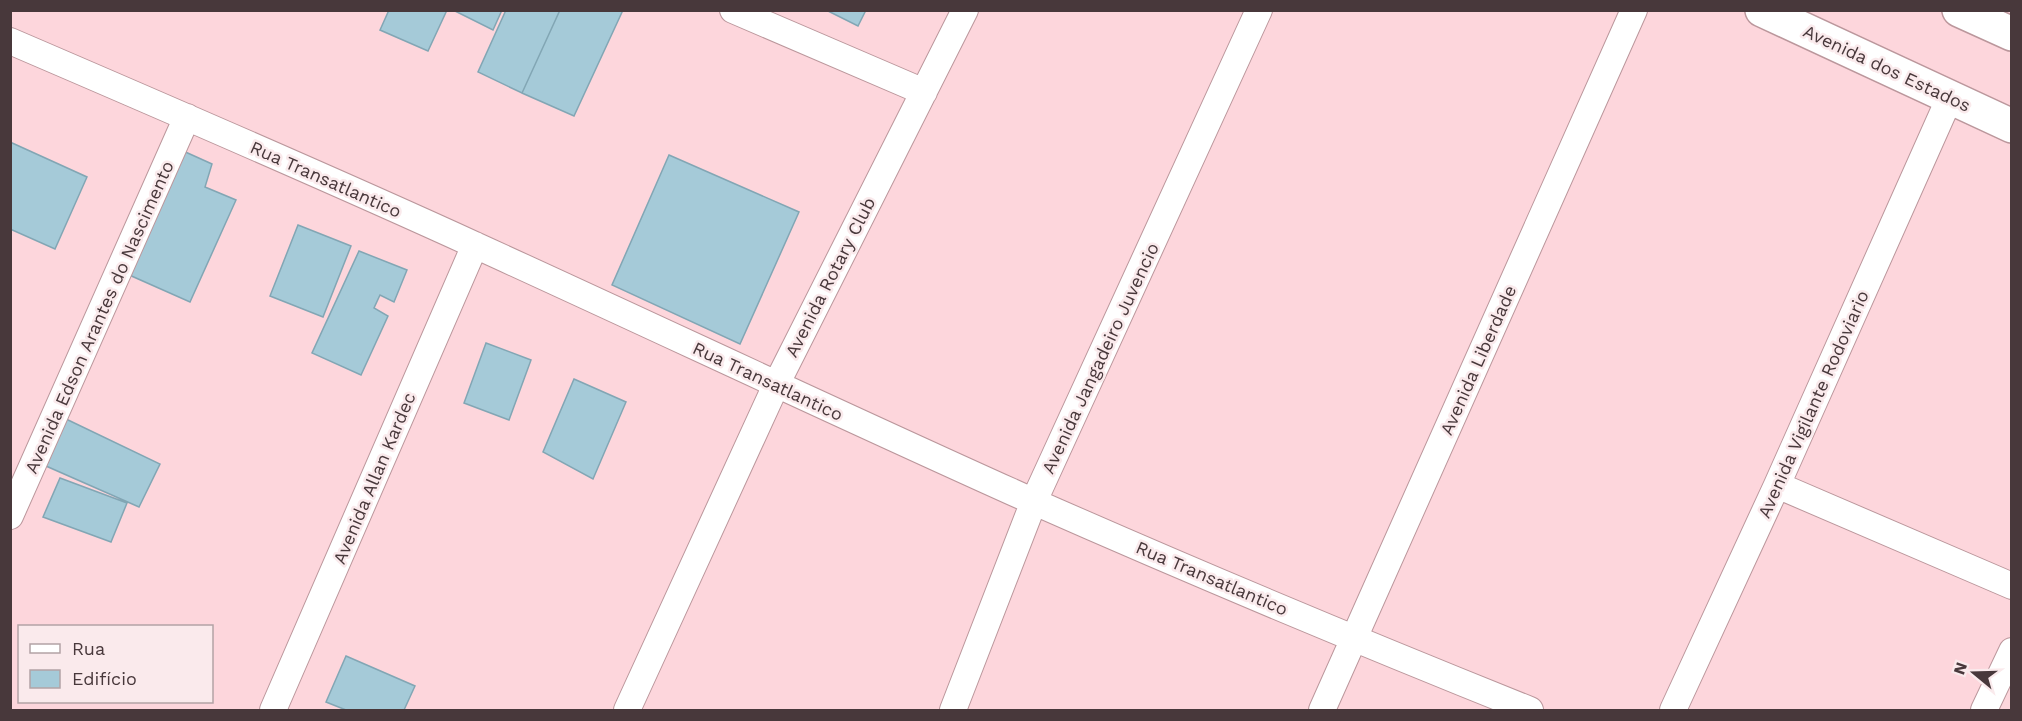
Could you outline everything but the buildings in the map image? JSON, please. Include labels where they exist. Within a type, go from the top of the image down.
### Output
[{"type":"main road","name":"Avenida dos Estados","points":[[1762,10],[2012,126]]},
{"type":"main road","points":[[1959,10],[2012,34]]},
{"type":"street","points":[[734,10],[924,92]]},
{"type":"street","name":"Avenida Rotary Club","points":[[627,711],[776,385],[965,10]]},
{"type":"street","name":"Avenida Jangadeiro Juvencio","points":[[952,711],[1034,501],[1259,10]]},
{"type":"street","name":"Avenida Liberdade","points":[[1322,711],[1634,10]]},
{"type":"street","name":"Rua Transatlantico","points":[[10,41],[475,245],[776,385],[1034,501],[1354,639],[1530,711]]},
{"type":"street","name":"Avenida Vigilante Rodoviario","points":[[1673,711],[1777,485],[1950,97]]},
{"type":"street","name":"Avenida Edson Arantes do Nascimento","points":[[10,516],[187,117]]},
{"type":"street","name":"Avenida Allan Kardec","points":[[273,711],[475,245]]},
{"type":"street","points":[[1777,485],[2012,586]]},
{"type":"street","points":[[1984,711],[2012,651]]}]
